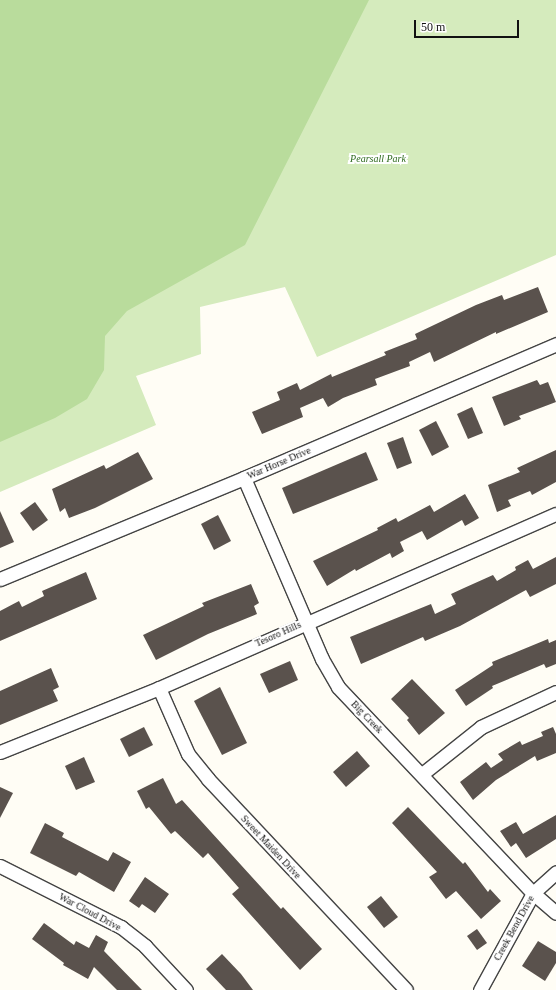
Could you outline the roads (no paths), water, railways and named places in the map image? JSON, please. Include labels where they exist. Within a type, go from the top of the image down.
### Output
[{"type":"street","name":"War Horse Drive","points":[[0,579],[244,478],[556,344]]},
{"type":"street","name":"Big Creek","points":[[244,478],[322,660],[338,687],[533,893],[556,912]]},
{"type":"street","name":"Tesoro Hills","points":[[0,752],[158,688],[556,514]]},
{"type":"street","name":"Sweet Maiden Drive","points":[[158,688],[188,754],[208,779],[406,990]]},
{"type":"street","points":[[422,774],[481,727],[556,692]]},
{"type":"street","name":"War Cloud Drive","points":[[0,866],[121,927],[145,946],[186,990]]},
{"type":"street","name":"Creek Bend Drive","points":[[480,990],[533,893],[556,872]]},
{"type":"park label","name":"Pearsall Park","points":[[378,159]]}]
